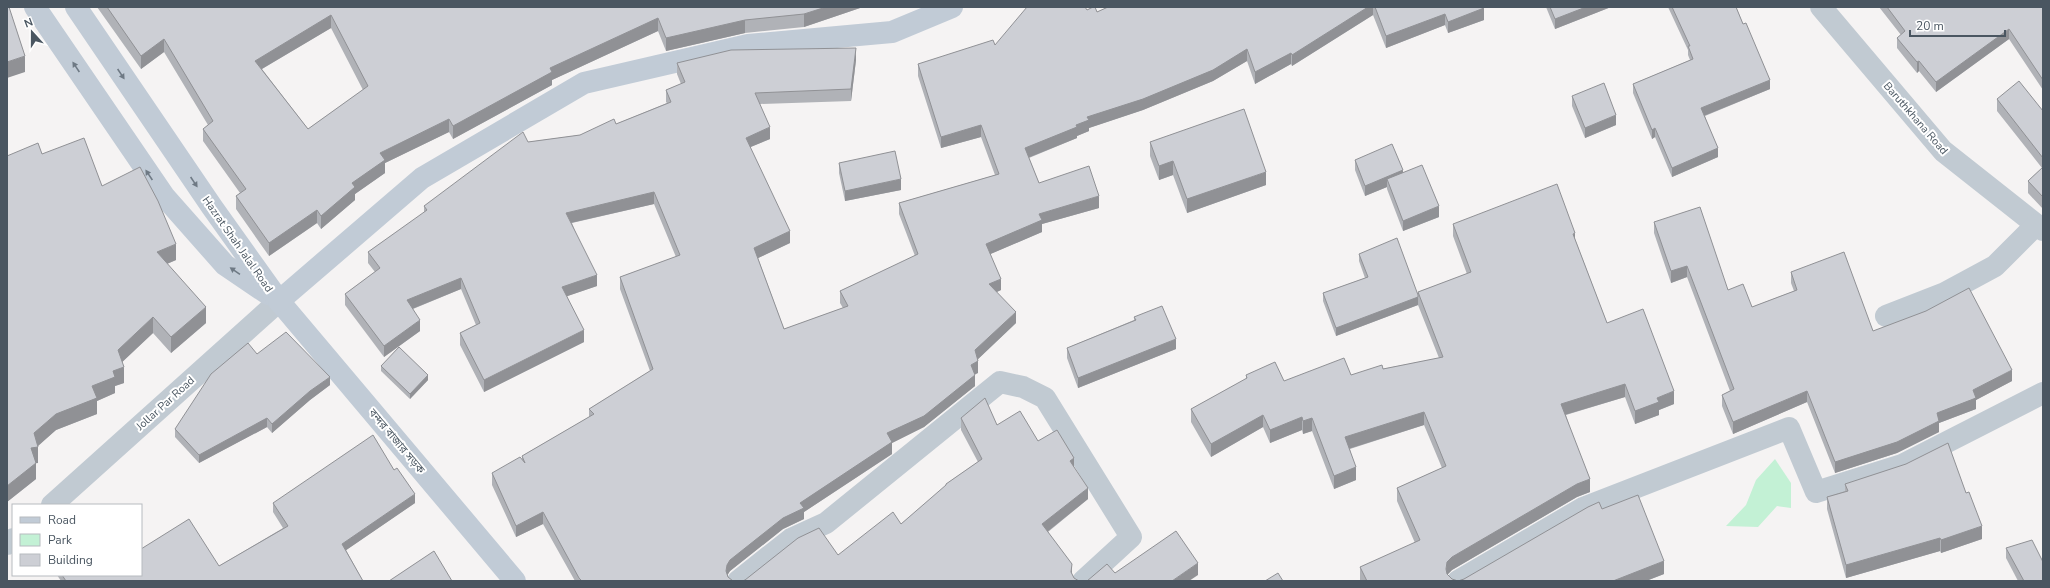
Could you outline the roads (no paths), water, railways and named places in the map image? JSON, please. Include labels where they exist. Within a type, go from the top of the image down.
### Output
[{"type":"main road","name":"Hazrat Shah Jalal Road","points":[[35,7],[164,196],[225,265],[279,301]]},
{"type":"main road","name":"Hazrat Shah Jalal Road","points":[[76,7],[212,207],[279,301]]},
{"type":"main road","points":[[279,301],[422,178],[584,83],[748,45],[892,32],[952,7]]},
{"type":"main road","name":"বন্দর বাজার সড়ক","points":[[279,301],[515,581]]},
{"type":"street","name":"Baruthkhana Road","points":[[1821,7],[1943,150],[2039,228]]},
{"type":"street","points":[[1886,316],[1945,293],[1995,266],[2039,228]]},
{"type":"street","name":"Jollar Par Road","points":[[53,504],[279,301]]},
{"type":"street","points":[[738,581],[791,539],[826,523],[1000,382],[1023,387],[1045,398],[1131,537],[1083,581]]},
{"type":"street","points":[[1458,581],[1584,508],[1789,428],[1816,492],[1902,465],[2043,393]]}]
